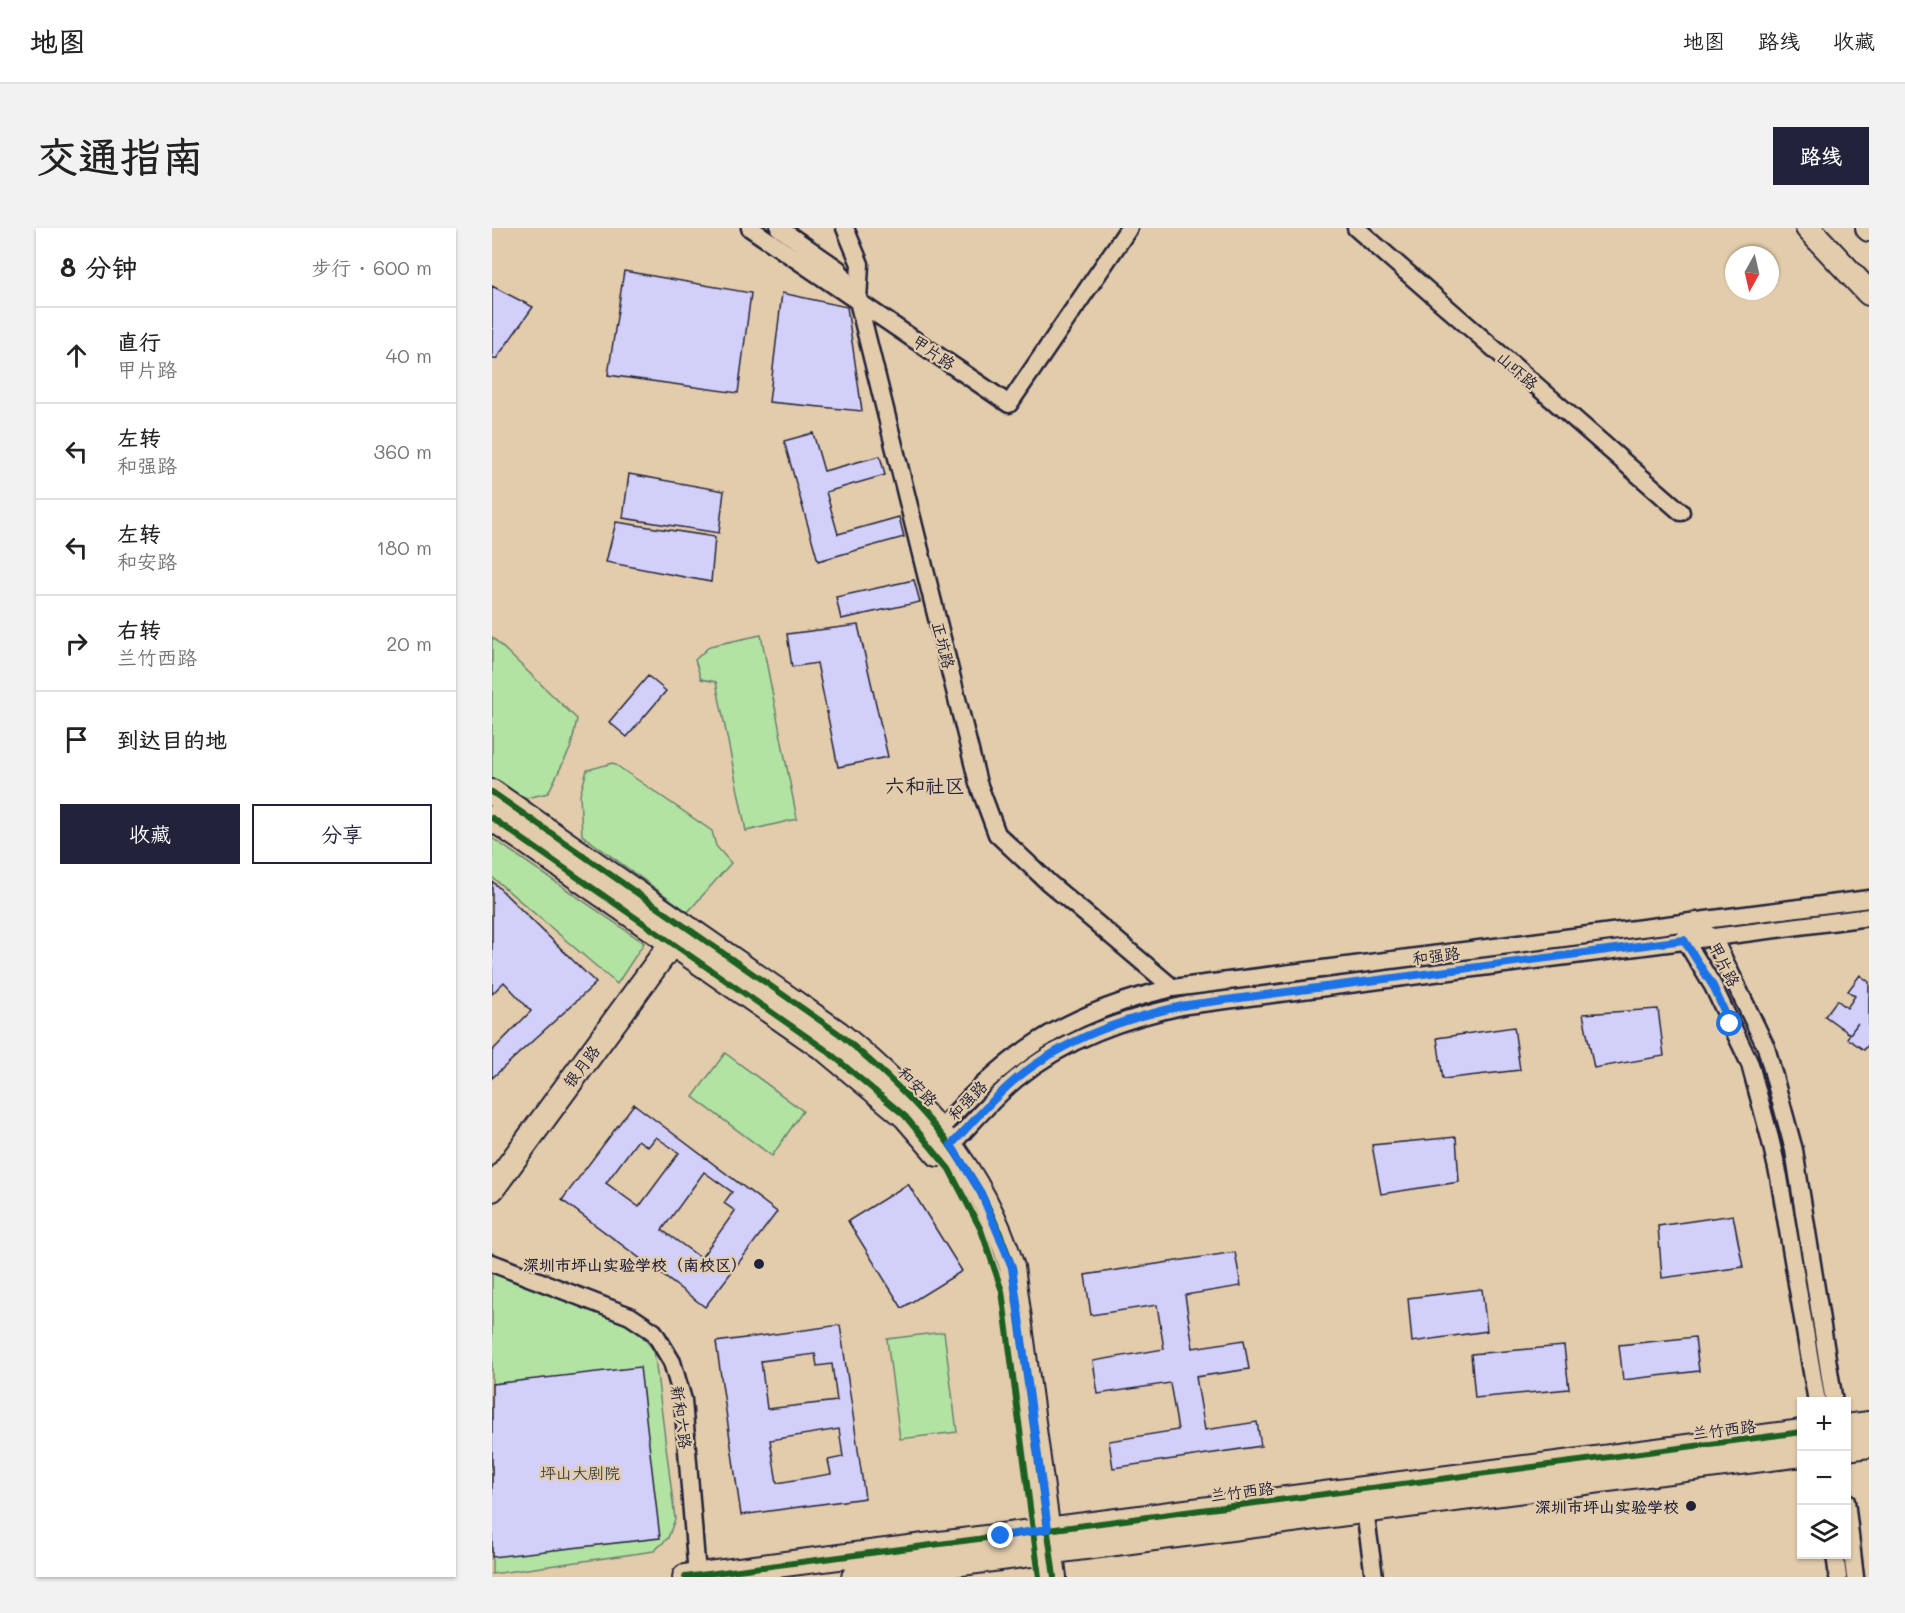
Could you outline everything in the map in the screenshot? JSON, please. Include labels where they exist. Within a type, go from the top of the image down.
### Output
[{"type":"street","name":"甲片路","points":[[750,228],[1009,404],[1129,228]]},
{"type":"street","name":"甲片路","points":[[779,228],[838,269],[858,301]]},
{"type":"street","name":"正坑路","points":[[845,228],[860,264],[858,301],[978,783],[997,834],[1048,883],[1173,988]]},
{"type":"street","name":"山吓路","points":[[1356,228],[1681,512]]},
{"type":"street","points":[[1808,228],[1869,293]]},
{"type":"street","name":"和安路","points":[[492,792],[838,1033],[940,1139],[981,1193],[1012,1267],[1042,1541],[1039,1577]]},
{"type":"street","name":"和安路","points":[[492,818],[826,1050],[898,1097]]},
{"type":"street","name":"和强路","points":[[940,1139],[995,1072],[1037,1041],[1073,1020],[1106,1006],[1173,988],[1869,899]]},
{"type":"street","name":"和强路","points":[[940,1139],[1002,1093],[1038,1062],[1066,1045],[1141,1015],[1187,1005],[1869,917]]},
{"type":"street","name":"甲片路","points":[[1816,1397],[1779,1177],[1750,1064],[1713,986],[1684,940],[1686,922],[1713,937],[1766,1047],[1791,1138],[1833,1397]]},
{"type":"street","name":"银月路","points":[[492,1189],[672,943]]},
{"type":"street","name":"新和六路","points":[[492,1263],[630,1316],[654,1332],[672,1362],[683,1400],[691,1576]]},
{"type":"street","points":[[1851,1426],[1869,1424]]},
{"type":"street","name":"兰竹西路","points":[[854,1577],[1042,1541],[1797,1433]]},
{"type":"street","points":[[1851,1447],[1869,1445]]},
{"type":"street","name":"兰竹西路","points":[[691,1576],[1365,1511],[1797,1455]]},
{"type":"street","points":[[1846,1505],[1855,1577]]},
{"type":"street","points":[[1365,1511],[1374,1577]]},
{"type":"street","name":"和安路","points":[[1042,1541],[1054,1577]]},
{"type":"street","points":[[1836,1559],[1838,1577]]},
{"type":"green space","points":[[761,635],[797,819],[746,831],[716,682],[701,679],[695,660],[710,646]]},
{"type":"green space","points":[[492,637],[577,719],[571,747],[548,793],[518,800],[492,782]]},
{"type":"green space","points":[[613,763],[712,831],[716,846],[731,863],[688,912],[582,835],[580,795],[587,770]]},
{"type":"green space","points":[[492,838],[644,943],[617,984],[492,877]]},
{"type":"green space","points":[[725,1053],[803,1111],[772,1156],[693,1097]]},
{"type":"green space","name":"坪山大剧院","points":[[492,1273],[633,1326],[654,1350],[675,1519],[668,1538],[654,1551],[492,1574]]},
{"type":"green space","points":[[944,1332],[957,1432],[900,1439],[887,1339]]},
{"type":"building","points":[[624,271],[751,293],[738,393],[608,375]]},
{"type":"building","points":[[492,286],[533,307],[496,359],[492,357]]},
{"type":"building","points":[[782,293],[847,307],[862,411],[769,402]]},
{"type":"building","points":[[813,433],[824,471],[880,456],[885,475],[826,492],[838,534],[899,517],[904,537],[818,561],[784,441]]},
{"type":"building","points":[[629,474],[724,491],[719,533],[623,518]]},
{"type":"building","points":[[616,522],[715,537],[711,582],[606,562]]},
{"type":"building","points":[[914,580],[920,602],[841,619],[836,597]]},
{"type":"building","points":[[858,625],[888,757],[838,767],[817,663],[792,667],[787,634]]},
{"type":"building","points":[[648,676],[666,691],[627,737],[609,722]]},
{"type":"building","points":[[492,881],[596,983],[492,1078],[492,1051],[531,1011],[504,982],[492,994]]},
{"type":"building","points":[[1860,975],[1869,982],[1869,1044],[1864,1050],[1847,1038],[1850,1034],[1825,1016],[1837,1000],[1847,1008],[1855,996],[1848,991]]},
{"type":"building","points":[[1658,1009],[1664,1056],[1594,1068],[1583,1014]]},
{"type":"building","points":[[1514,1027],[1520,1070],[1443,1079],[1437,1038]]},
{"type":"building","points":[[634,1104],[777,1212],[705,1307],[562,1200]],"holes":[[[656,1137],[679,1153],[639,1207],[606,1183],[638,1140],[648,1147]],[[704,1172],[732,1192],[724,1203],[735,1211],[701,1258],[662,1230]]]},
{"type":"building","points":[[1456,1137],[1459,1182],[1381,1194],[1372,1145]]},
{"type":"building","points":[[908,1184],[962,1271],[902,1308],[848,1221]]},
{"type":"building","points":[[1733,1215],[1743,1267],[1662,1278],[1658,1226]]},
{"type":"building","points":[[1235,1252],[1241,1286],[1185,1295],[1193,1348],[1244,1340],[1249,1369],[1196,1377],[1205,1430],[1257,1422],[1261,1446],[1113,1468],[1109,1441],[1178,1430],[1170,1383],[1098,1394],[1093,1361],[1164,1349],[1157,1305],[1091,1315],[1085,1275]]},
{"type":"building","points":[[1482,1289],[1487,1331],[1412,1342],[1408,1298]]},
{"type":"building","points":[[840,1325],[865,1498],[741,1515],[716,1342]],"holes":[[[815,1354],[817,1366],[832,1364],[837,1401],[767,1409],[761,1361]],[[839,1429],[843,1457],[828,1460],[831,1474],[777,1483],[770,1440]]]},
{"type":"building","points":[[1695,1337],[1699,1371],[1623,1380],[1619,1345]]},
{"type":"building","points":[[1564,1346],[1569,1389],[1475,1398],[1471,1354]]},
{"type":"building","name":"坪山大剧院","points":[[640,1367],[660,1538],[492,1557],[492,1384]]},
{"type":"cycle path","points":[[492,792],[838,1033],[895,1083],[920,1109],[964,1166],[983,1197],[1012,1267],[1054,1577]]},
{"type":"cycle path","points":[[492,818],[826,1050],[905,1116],[949,1169],[981,1230],[1002,1291],[1039,1577]]},
{"type":"cycle path","points":[[685,1577],[1797,1433]]},
{"type":"place","name":"深圳市坪山实验学校（南校区）","points":[[759,1264]]},
{"type":"place","name":"深圳市坪山实验学校","points":[[1691,1506]]},
{"type":"district","name":"六和社区","points":[[925,785]]},
{"type":"route","points":[[1001,1536],[1048,1529],[1012,1267],[997,1226],[981,1193],[951,1145],[988,1105],[1038,1062],[1066,1045],[1102,1029],[1141,1015],[1187,1005],[1684,940],[1713,986],[1730,1024]]}]
